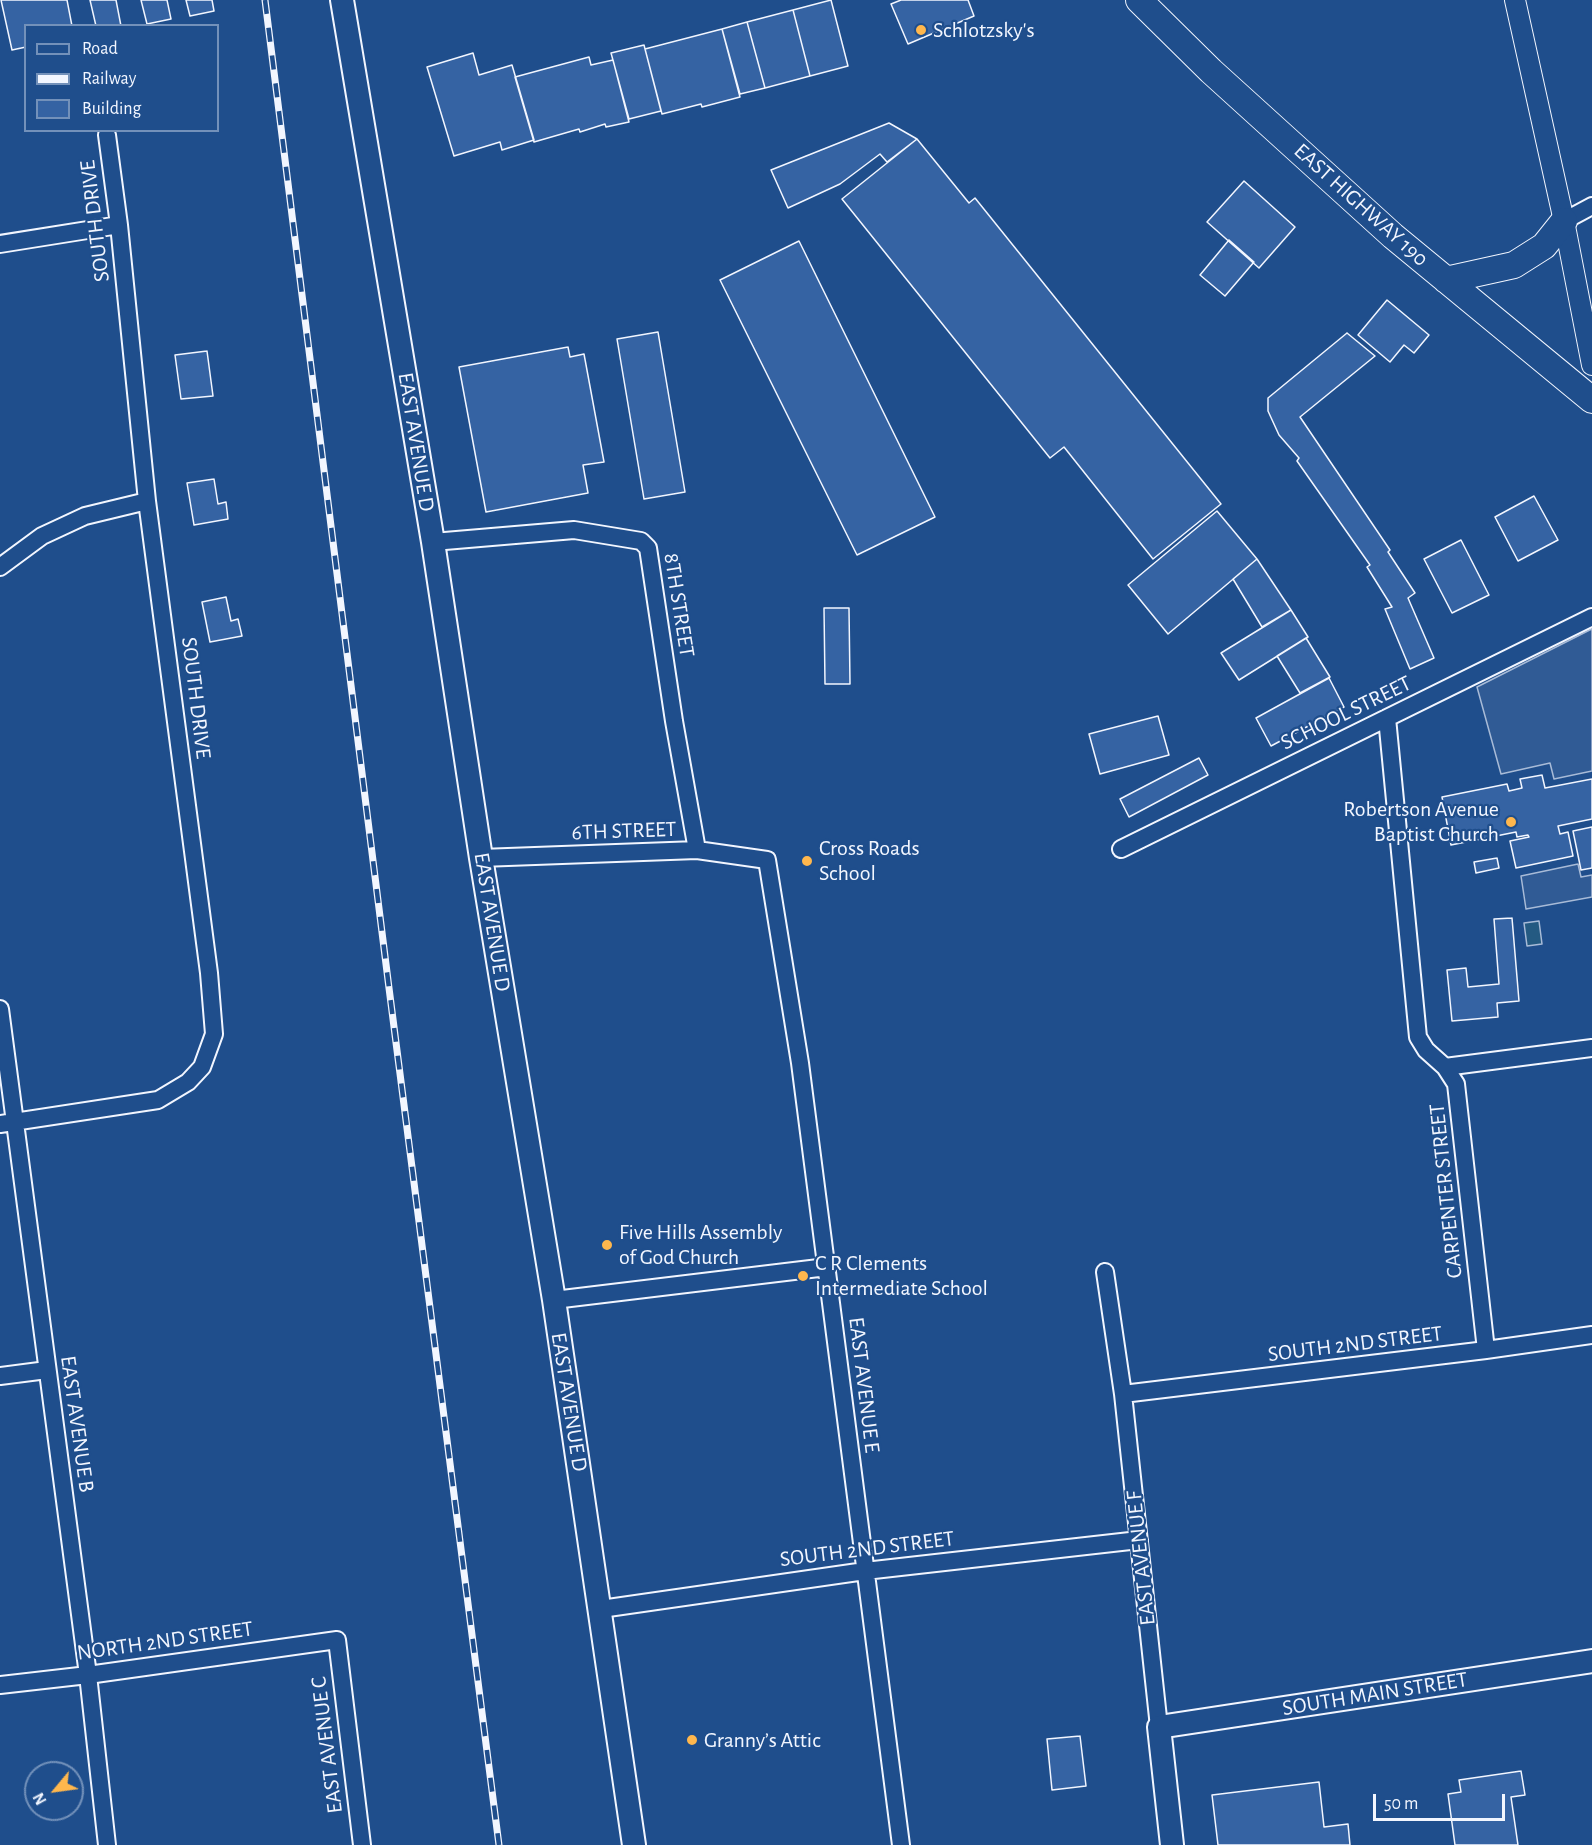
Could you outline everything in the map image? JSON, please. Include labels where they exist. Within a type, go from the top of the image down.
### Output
[{"type":"main road","name":"EAST AVENUE D","points":[[342,0],[433,542],[481,858],[554,1300],[634,1845]]},
{"type":"main road","name":"EAST HIGHWAY 190","points":[[1139,0],[1228,87],[1393,236],[1592,400]]},
{"type":"main road","points":[[1446,280],[1514,265],[1544,246],[1564,221]]},
{"type":"main road","name":"SOUTH MAIN STREET","points":[[1159,1727],[1592,1661]]},
{"type":"main road","name":"EAST AVENUE F","points":[[1159,1727],[1172,1845]]},
{"type":"street","points":[[1515,0],[1564,221],[1592,365]]},
{"type":"street","name":"SOUTH DRIVE","points":[[8,1123],[158,1100],[188,1083],[202,1067],[214,1034],[209,973],[147,501],[119,225],[107,135]]},
{"type":"street","points":[[1564,221],[1592,206]]},
{"type":"street","points":[[0,244],[119,225]]},
{"type":"street","points":[[0,567],[42,536],[85,516],[147,501]]},
{"type":"street","name":"8TH STREET","points":[[433,542],[574,530],[641,541],[648,548],[671,699],[698,850]]},
{"type":"street","name":"SCHOOL STREET","points":[[1121,849],[1592,617]]},
{"type":"street","name":"CARPENTER STREET","points":[[1387,718],[1418,1037],[1426,1050],[1445,1067],[1456,1084],[1486,1350]]},
{"type":"street","name":"6TH STREET","points":[[481,858],[698,850],[767,860]]},
{"type":"street","name":"EAST AVENUE E","points":[[767,860],[800,1064],[901,1845]]},
{"type":"street","name":"EAST AVENUE B","points":[[0,1009],[8,1123],[47,1370],[88,1675],[107,1845]]},
{"type":"street","points":[[1445,1067],[1592,1048]]},
{"type":"street","points":[[554,1300],[827,1267]]},
{"type":"street","name":"EAST AVENUE F","points":[[1105,1272],[1123,1394],[1159,1727]]},
{"type":"street","name":"SOUTH 2ND STREET","points":[[1123,1394],[1592,1335]]},
{"type":"street","points":[[0,1376],[47,1370]]},
{"type":"street","name":"SOUTH 2ND STREET","points":[[601,1609],[865,1571],[1139,1540]]},
{"type":"street","name":"NORTH 2ND STREET","points":[[0,1685],[337,1640]]},
{"type":"street","name":"EAST AVENUE C","points":[[337,1640],[362,1845]]},
{"type":"shaded area","points":[[1592,629],[1592,771],[1554,779],[1550,763],[1501,774],[1477,687]]},
{"type":"shaded area","points":[[1578,864],[1581,877],[1592,875],[1592,897],[1526,909],[1521,876]]},
{"type":"shaded area","points":[[1539,921],[1542,944],[1527,946],[1524,923]]},
{"type":"building","points":[[1,0],[67,0],[72,24],[24,24],[24,47],[12,50]]},
{"type":"building","points":[[90,0],[116,0],[121,24],[96,24]]},
{"type":"building","points":[[141,0],[167,0],[171,19],[147,24]]},
{"type":"building","points":[[186,0],[212,0],[214,11],[190,16]]},
{"type":"building","points":[[831,0],[848,66],[810,76],[793,10]]},
{"type":"building","name":"Schlotzsky's","points":[[901,0],[968,0],[974,16],[908,44],[891,4]]},
{"type":"building","points":[[793,10],[810,76],[765,88],[747,22]]},
{"type":"building","points":[[747,22],[765,88],[740,94],[722,29]]},
{"type":"building","points":[[722,29],[740,97],[662,114],[645,49]]},
{"type":"building","points":[[644,45],[661,111],[629,119],[611,53]]},
{"type":"building","points":[[473,53],[479,75],[512,65],[534,140],[502,150],[500,142],[454,156],[427,67]]},
{"type":"building","points":[[589,57],[591,65],[613,60],[629,122],[606,127],[605,124],[580,132],[579,129],[534,142],[515,77]]},
{"type":"building","points":[[889,123],[917,139],[887,162],[880,154],[840,184],[788,208],[771,170]]},
{"type":"building","points":[[917,139],[969,203],[975,198],[1221,504],[1153,559],[1064,447],[1050,458],[842,199]]},
{"type":"building","points":[[1244,181],[1295,227],[1259,268],[1207,222]]},
{"type":"building","points":[[1229,240],[1254,262],[1225,296],[1200,275]]},
{"type":"building","points":[[799,241],[935,517],[857,555],[720,280]]},
{"type":"building","points":[[1387,300],[1429,335],[1414,353],[1404,345],[1390,362],[1358,335]]},
{"type":"building","points":[[658,332],[685,492],[644,499],[617,339]]},
{"type":"building","points":[[1347,333],[1375,356],[1300,417],[1390,550],[1388,552],[1415,593],[1408,598],[1434,658],[1410,669],[1385,609],[1392,607],[1367,567],[1370,565],[1297,461],[1299,458],[1279,435],[1268,411],[1268,398]]},
{"type":"building","points":[[568,347],[570,357],[584,354],[604,462],[583,465],[588,493],[486,512],[459,367]]},
{"type":"building","points":[[207,351],[213,396],[181,399],[175,355]]},
{"type":"building","points":[[214,479],[218,504],[226,502],[228,519],[194,525],[187,483]]},
{"type":"building","points":[[1534,496],[1558,540],[1518,561],[1495,517]]},
{"type":"building","points":[[1217,511],[1257,559],[1168,634],[1128,585]]},
{"type":"building","points":[[1461,540],[1489,595],[1452,613],[1424,559]]},
{"type":"building","points":[[1257,559],[1291,610],[1262,627],[1233,579]]},
{"type":"building","points":[[226,597],[231,621],[238,619],[242,636],[210,642],[202,602]]},
{"type":"building","points":[[824,608],[849,608],[850,684],[825,684]]},
{"type":"building","points":[[1291,610],[1308,637],[1239,680],[1221,653]]},
{"type":"building","points":[[1306,638],[1330,677],[1300,693],[1277,656]]},
{"type":"building","points":[[1329,678],[1344,707],[1271,746],[1256,718]]},
{"type":"building","points":[[1158,716],[1169,755],[1100,774],[1089,734]]},
{"type":"building","points":[[1199,758],[1208,775],[1129,817],[1120,799]]},
{"type":"building","name":"Robertson Avenue Baptist Church","points":[[1542,775],[1545,788],[1592,779],[1592,819],[1558,826],[1560,834],[1568,832],[1573,856],[1516,868],[1510,841],[1529,837],[1528,835],[1517,837],[1516,832],[1451,845],[1442,797],[1507,784],[1509,791],[1522,788],[1520,779]]},
{"type":"building","points":[[1592,827],[1592,868],[1581,870],[1573,831]]},
{"type":"building","points":[[1497,858],[1499,868],[1476,873],[1474,862]]},
{"type":"building","points":[[1512,918],[1519,1001],[1497,1003],[1498,1017],[1452,1021],[1447,970],[1466,968],[1468,987],[1499,984],[1494,919]]},
{"type":"building","points":[[1080,1736],[1086,1786],[1052,1790],[1047,1739]]},
{"type":"building","points":[[1521,1771],[1525,1795],[1511,1797],[1518,1845],[1455,1845],[1448,1794],[1461,1792],[1459,1780]]},
{"type":"building","points":[[1319,1782],[1324,1827],[1348,1824],[1350,1845],[1218,1845],[1212,1795]]},
{"type":"railway","points":[[265,0],[499,1845]]},
{"type":"place","name":"Schlotzsky's","points":[[921,30]]},
{"type":"place","name":"Robertson Avenue Baptist Church","points":[[1511,822]]},
{"type":"place","name":"Cross Roads School","points":[[807,861]]},
{"type":"place","name":"Five Hills Assembly of God Church","points":[[607,1245]]},
{"type":"place","name":"C R Clements Intermediate School","points":[[803,1276]]},
{"type":"place","name":"Granny’s Attic","points":[[692,1740]]}]
